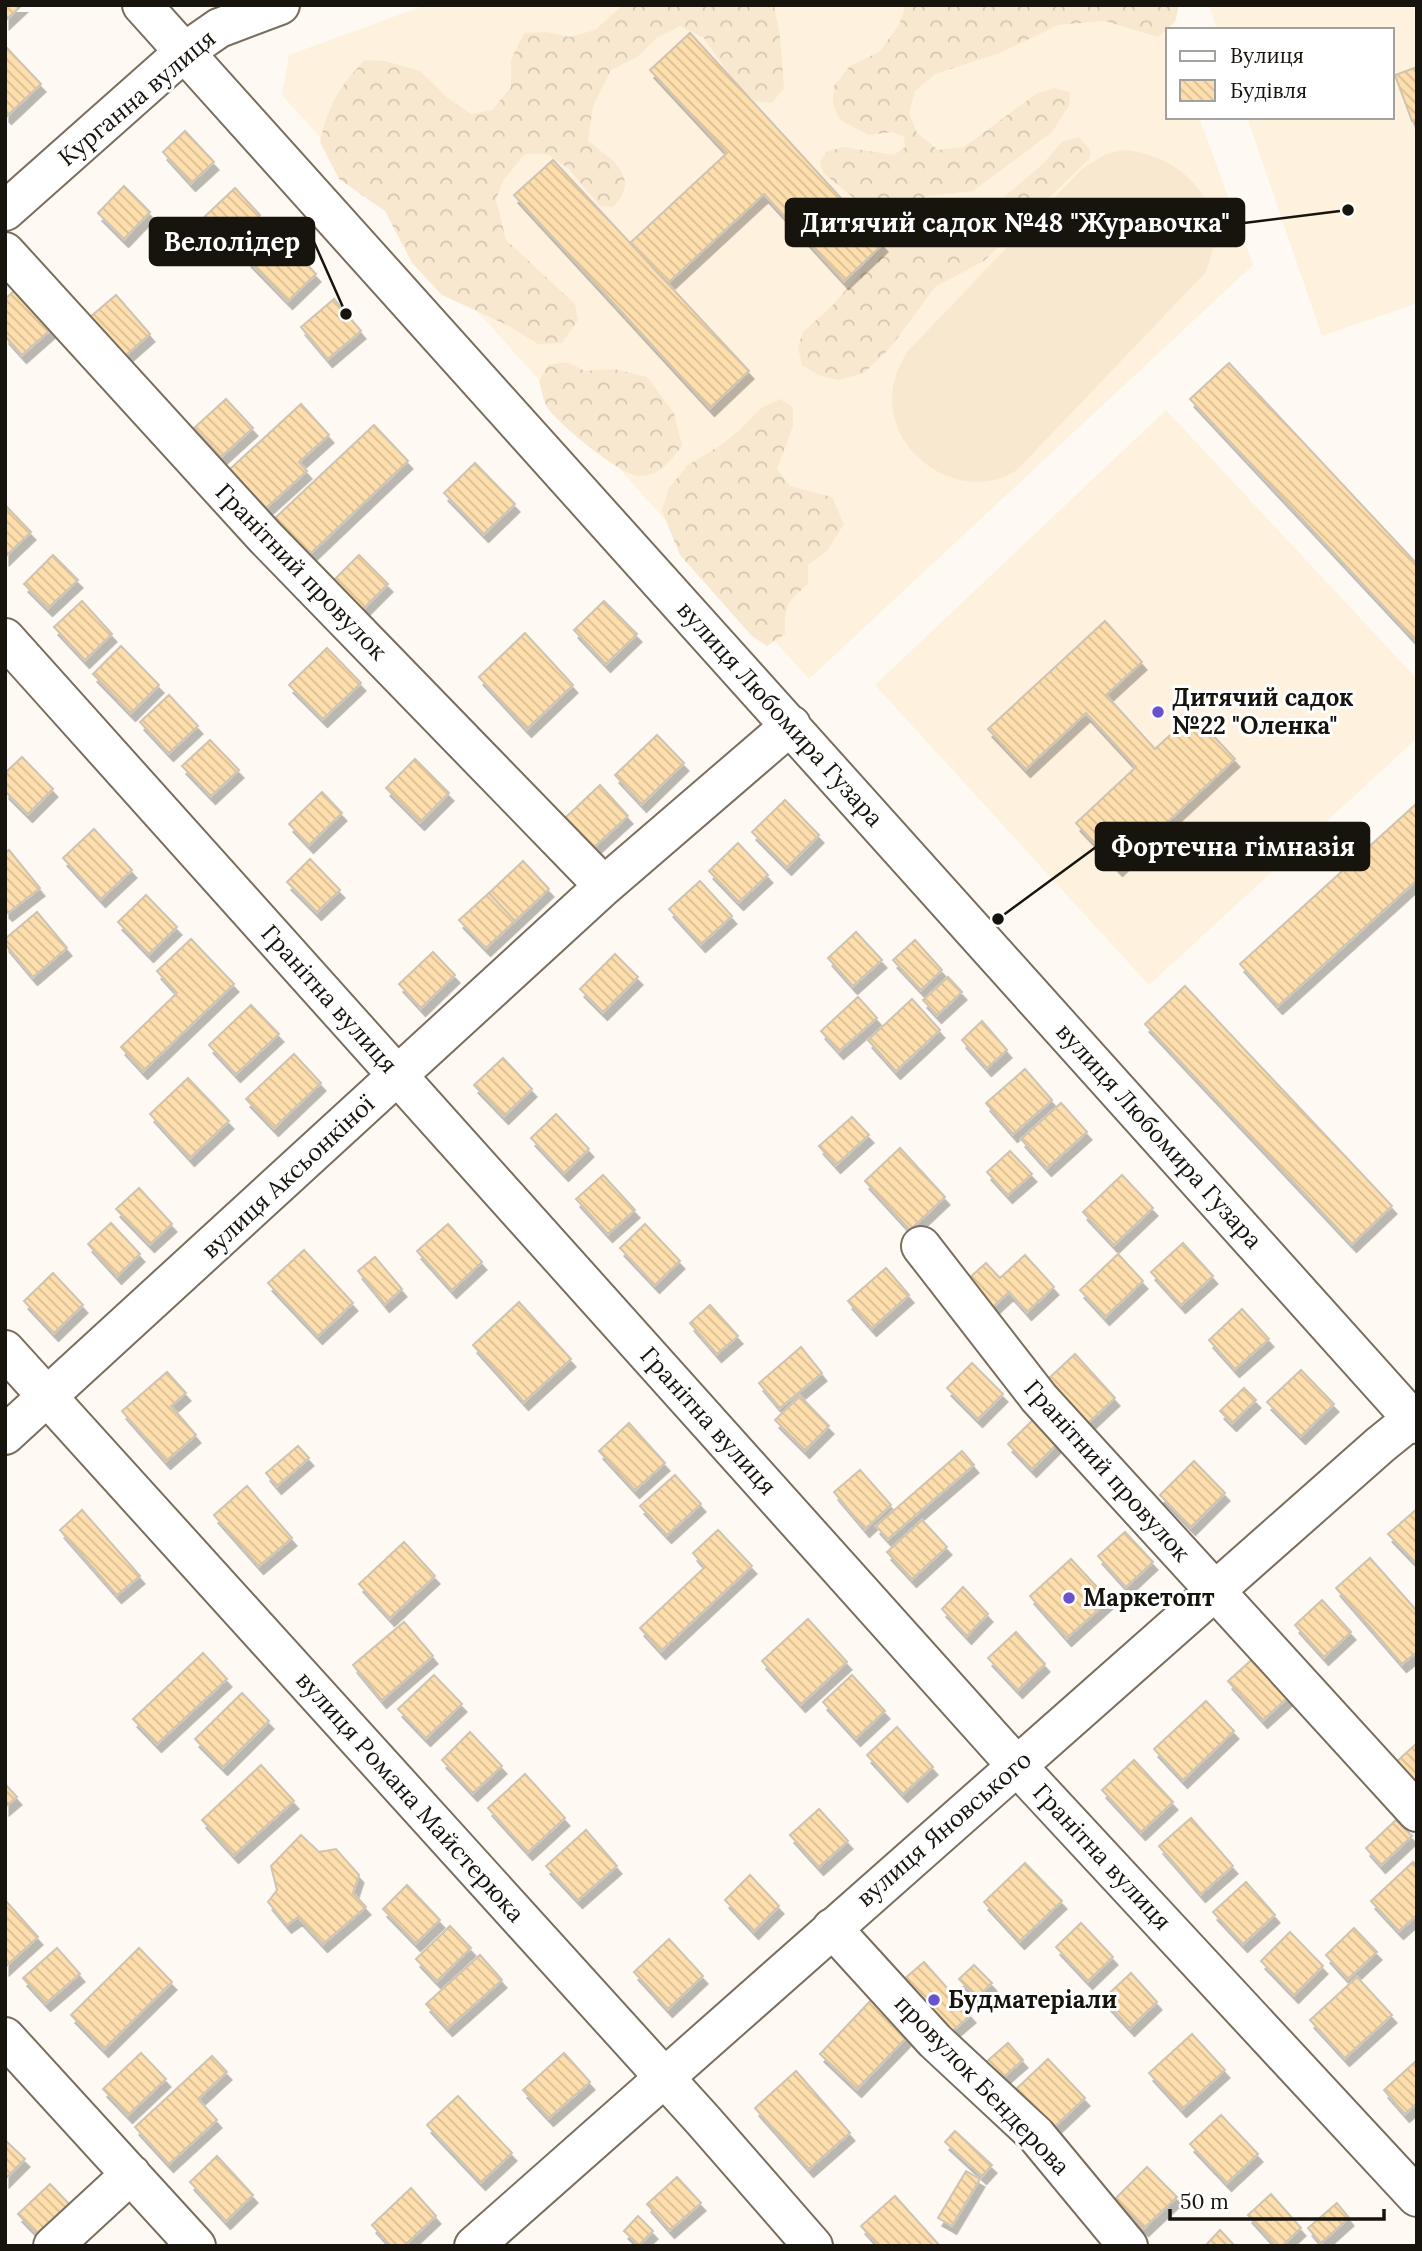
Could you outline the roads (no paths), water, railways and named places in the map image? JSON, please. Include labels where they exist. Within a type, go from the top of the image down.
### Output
[{"type":"street","name":"вулиця Любомира Гузара","points":[[142,5],[1415,1419]]},
{"type":"street","name":"Курганна вулиця","points":[[5,211],[183,53],[219,28],[280,5]]},
{"type":"street","name":"Гранітний провулок","points":[[5,252],[265,537],[604,886]]},
{"type":"street","name":"Гранітна вулиця","points":[[5,638],[1016,1765],[1417,2197]]},
{"type":"street","name":"вулиця Аксьонкіної","points":[[5,1436],[604,886],[791,724]]},
{"type":"street","name":"Гранітний провулок","points":[[921,1246],[1040,1398],[1417,1812]]},
{"type":"street","name":"вулиця Романа Майстерюка","points":[[5,1350],[813,2246]]},
{"type":"street","name":"вулиця Яновського","points":[[482,2243],[832,1927],[1214,1591],[1415,1419]]},
{"type":"street","name":"провулок Бендерова","points":[[832,1927],[936,2041],[1036,2135],[1128,2246]]},
{"type":"street","points":[[5,2037],[196,2246]]},
{"type":"street","points":[[53,2246],[131,2174]]},
{"type":"place","name":"Дитячий садок №48 \"Журавочка\"","points":[[1348,210]]},
{"type":"place","name":"Велолідер","points":[[346,314]]},
{"type":"place","name":"Дитячий садок №22 \"Оленка\"","points":[[1158,712]]},
{"type":"place","name":"Фортечна гімназія","points":[[998,919]]},
{"type":"place","name":"Маркетопт","points":[[1069,1598]]},
{"type":"place","name":"Будматеріали","points":[[934,2000]]}]
